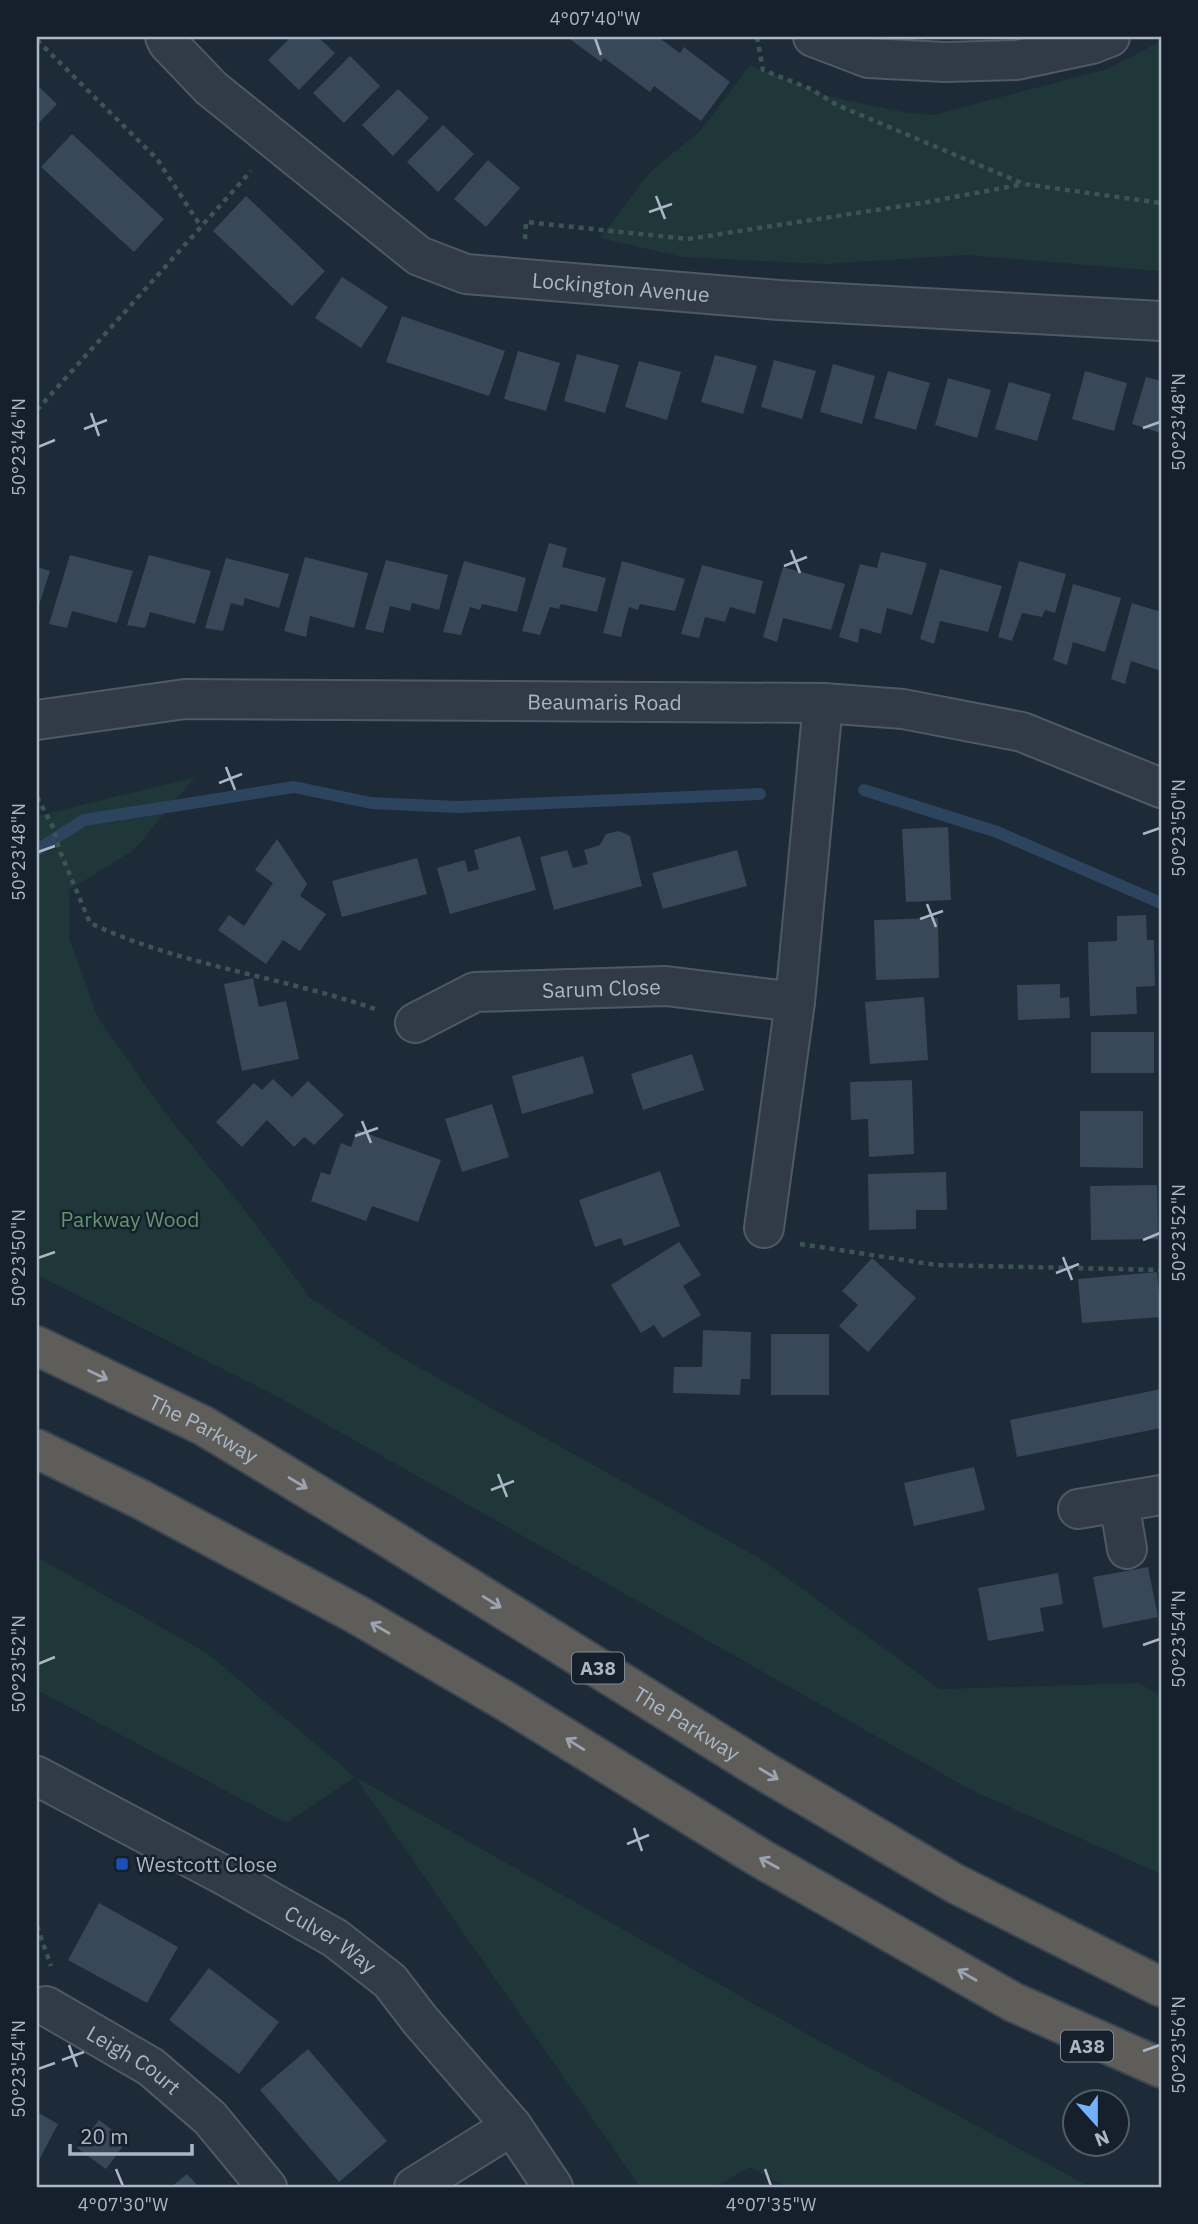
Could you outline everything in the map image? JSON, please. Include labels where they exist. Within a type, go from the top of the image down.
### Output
[{"type":"highway","name":"The Parkway","points":[[37,1346],[204,1426],[774,1777],[954,1883],[1161,1987]]},
{"type":"highway","name":"A38","points":[[37,1449],[142,1500],[356,1614],[508,1702],[760,1858],[1161,2090]]},
{"type":"highway","name":"A38","points":[[1013,2002],[1161,2068]]},
{"type":"street","name":"Lockington Avenue","points":[[165,37],[211,88],[419,256],[466,274],[779,300],[1161,321]]},
{"type":"street","points":[[813,37],[868,58],[945,62],[1017,60],[1092,44],[1110,37]]},
{"type":"street","name":"Beaumaris Road","points":[[37,720],[185,699],[823,703],[903,709],[1021,732],[1161,788]]},
{"type":"street","points":[[764,1227],[795,1002],[823,703]]},
{"type":"street","name":"Sarum Close","points":[[415,1023],[475,992],[666,986],[795,1002]]},
{"type":"street","points":[[1078,1508],[1161,1495]]},
{"type":"street","points":[[1119,1502],[1126,1549]]},
{"type":"street","name":"Culver Way","points":[[37,1776],[335,1938],[390,1981],[420,2020],[512,2126],[553,2187]]},
{"type":"street","name":"Leigh Court","points":[[46,2006],[151,2067],[211,2118],[267,2187]]},
{"type":"street","points":[[414,2187],[512,2126]]},
{"type":"path","points":[[757,37],[764,70],[811,89],[837,105],[1024,184],[1161,203]]},
{"type":"path","points":[[37,40],[157,159],[200,225]]},
{"type":"path","points":[[37,410],[200,225],[278,142]]},
{"type":"path","points":[[526,222],[688,239],[928,202],[1024,184]]},
{"type":"path","points":[[37,797],[54,829],[59,849],[90,923],[112,934],[165,951],[371,1008],[415,1023]]},
{"type":"path","points":[[764,1227],[783,1242],[937,1265],[1161,1270]]},
{"type":"green space","points":[[1161,41],[1161,271],[965,255],[826,264],[682,257],[600,238],[651,171],[700,131],[750,65],[828,96],[903,112],[933,115],[1110,68]]},
{"type":"green space","name":"Parkway Wood","points":[[195,777],[134,850],[69,890],[69,938],[98,1018],[166,1114],[252,1219],[309,1297],[402,1358],[761,1559],[940,1689],[1139,1683],[1161,1696],[1161,1874],[973,1791],[278,1397],[37,1275],[37,816]]},
{"type":"green space","points":[[37,1557],[207,1653],[355,1777],[286,1823],[37,1690]]},
{"type":"green space","points":[[355,1777],[816,2039],[1090,2187],[785,2187],[750,2167],[715,2187],[640,2187]]},
{"type":"building","points":[[291,37],[318,37],[335,53],[299,90],[268,60]]},
{"type":"building","points":[[567,37],[658,37],[680,53],[684,47],[730,82],[701,121],[654,86],[650,92],[604,58],[601,62]]},
{"type":"building","points":[[350,56],[380,86],[344,123],[313,93]]},
{"type":"building","points":[[37,85],[57,104],[37,125]]},
{"type":"building","points":[[398,89],[429,118],[393,156],[362,125]]},
{"type":"building","points":[[443,125],[474,154],[438,192],[407,162]]},
{"type":"building","points":[[72,134],[164,219],[134,252],[41,167]]},
{"type":"building","points":[[488,160],[520,188],[486,227],[454,199]]},
{"type":"building","points":[[246,196],[325,271],[292,306],[213,231]]},
{"type":"building","points":[[342,277],[388,307],[361,348],[315,318]]},
{"type":"building","points":[[402,316],[505,351],[489,396],[386,362]]},
{"type":"building","points":[[518,351],[560,363],[546,411],[504,399]]},
{"type":"building","points":[[577,354],[619,365],[605,413],[564,401]]},
{"type":"building","points":[[715,355],[757,366],[743,414],[701,402]]},
{"type":"building","points":[[774,360],[816,371],[802,419],[761,407]]},
{"type":"building","points":[[639,361],[681,372],[667,420],[625,407]]},
{"type":"building","points":[[833,364],[875,376],[862,424],[820,412]]},
{"type":"building","points":[[888,371],[930,383],[916,430],[874,418]]},
{"type":"building","points":[[1085,371],[1127,383],[1114,431],[1072,419]]},
{"type":"building","points":[[1146,377],[1161,381],[1161,433],[1132,424]]},
{"type":"building","points":[[948,378],[991,390],[977,438],[935,425]]},
{"type":"building","points":[[1009,382],[1051,394],[1037,441],[995,429]]},
{"type":"building","points":[[549,543],[567,548],[562,567],[606,578],[597,612],[561,604],[559,609],[550,607],[540,635],[522,631]]},
{"type":"building","points":[[881,552],[927,563],[912,615],[887,608],[881,634],[860,628],[858,643],[839,637],[860,564],[877,568]]},
{"type":"building","points":[[70,555],[133,571],[117,623],[72,611],[67,628],[49,624]]},
{"type":"building","points":[[149,555],[211,571],[195,624],[150,612],[145,628],[127,625]]},
{"type":"building","points":[[305,557],[368,573],[354,628],[310,616],[306,637],[284,631]]},
{"type":"building","points":[[226,558],[289,574],[279,608],[245,598],[243,606],[231,603],[223,631],[205,628]]},
{"type":"building","points":[[386,560],[448,575],[439,610],[412,603],[410,611],[390,606],[383,633],[365,629]]},
{"type":"building","points":[[464,561],[526,578],[517,612],[482,604],[480,610],[470,607],[461,635],[443,632]]},
{"type":"building","points":[[622,561],[685,579],[675,611],[640,604],[638,610],[629,607],[621,637],[603,633]]},
{"type":"building","points":[[1019,561],[1066,574],[1055,613],[1045,610],[1042,617],[1022,613],[1012,641],[998,637]]},
{"type":"building","points":[[702,565],[763,581],[755,614],[730,607],[725,622],[705,617],[699,638],[681,634]]},
{"type":"building","points":[[37,567],[50,571],[39,605],[37,604]]},
{"type":"building","points":[[783,567],[845,584],[831,630],[783,618],[777,642],[763,637]]},
{"type":"building","points":[[940,569],[1002,586],[988,632],[940,621],[934,644],[920,639]]},
{"type":"building","points":[[1073,584],[1121,598],[1105,652],[1073,642],[1067,665],[1053,660]]},
{"type":"building","points":[[1132,603],[1161,612],[1161,671],[1131,661],[1125,684],[1111,679]]},
{"type":"building","points":[[948,827],[951,900],[906,902],[902,829]]},
{"type":"building","points":[[619,831],[630,836],[642,886],[554,910],[540,857],[567,850],[573,868],[588,864],[584,850],[600,845],[606,834]]},
{"type":"building","points":[[520,836],[536,890],[450,914],[437,868],[465,860],[468,872],[479,869],[474,850]]},
{"type":"building","points":[[277,839],[307,884],[300,896],[326,914],[300,951],[283,940],[266,964],[218,930],[229,915],[244,926],[273,883],[255,870]]},
{"type":"building","points":[[737,850],[747,886],[663,909],[652,873]]},
{"type":"building","points":[[417,858],[427,894],[342,917],[332,881]]},
{"type":"building","points":[[1146,915],[1147,940],[1154,940],[1155,986],[1136,987],[1137,1014],[1090,1016],[1088,942],[1117,941],[1117,916]]},
{"type":"building","points":[[938,918],[939,978],[876,980],[874,920]]},
{"type":"building","points":[[253,978],[259,1007],[286,1001],[299,1059],[242,1071],[224,984]]},
{"type":"building","points":[[1060,984],[1060,998],[1069,997],[1070,1018],[1018,1020],[1017,985]]},
{"type":"building","points":[[924,997],[928,1060],[870,1064],[865,1002]]},
{"type":"building","points":[[1091,1032],[1154,1032],[1154,1073],[1091,1073]]},
{"type":"building","points":[[692,1054],[704,1090],[643,1110],[631,1074]]},
{"type":"building","points":[[583,1056],[594,1093],[522,1114],[512,1076]]},
{"type":"building","points":[[273,1079],[292,1097],[308,1081],[344,1115],[314,1145],[304,1137],[294,1147],[267,1120],[242,1147],[216,1122],[254,1083],[262,1090]]},
{"type":"building","points":[[912,1080],[914,1154],[869,1157],[868,1119],[851,1120],[850,1082]]},
{"type":"building","points":[[492,1104],[509,1157],[462,1172],[445,1119]]},
{"type":"building","points":[[1080,1111],[1143,1111],[1143,1168],[1080,1167]]},
{"type":"building","points":[[357,1130],[441,1160],[418,1222],[372,1206],[366,1221],[311,1201],[321,1172],[330,1175],[341,1143],[351,1147]]},
{"type":"building","points":[[660,1171],[680,1226],[624,1246],[621,1238],[595,1247],[579,1200]]},
{"type":"building","points":[[946,1172],[947,1210],[916,1210],[916,1229],[869,1230],[868,1174]]},
{"type":"building","points":[[1157,1185],[1158,1239],[1091,1240],[1090,1186]]},
{"type":"building","points":[[679,1242],[701,1275],[683,1286],[701,1315],[663,1338],[654,1325],[641,1333],[611,1285]]},
{"type":"building","points":[[872,1258],[916,1298],[868,1352],[839,1326],[858,1305],[842,1291]]},
{"type":"building","points":[[1157,1272],[1161,1317],[1082,1323],[1078,1279]]},
{"type":"building","points":[[703,1330],[751,1332],[750,1379],[741,1379],[740,1395],[673,1393],[674,1367],[702,1367]]},
{"type":"building","points":[[771,1334],[829,1334],[829,1395],[771,1395]]},
{"type":"building","points":[[1161,1389],[1161,1428],[1017,1457],[1010,1420]]},
{"type":"building","points":[[974,1467],[985,1510],[914,1526],[904,1483]]},
{"type":"building","points":[[1148,1567],[1158,1617],[1103,1628],[1093,1577]]},
{"type":"building","points":[[1058,1573],[1063,1604],[1040,1608],[1044,1631],[988,1641],[978,1588]]},
{"type":"building","points":[[99,1903],[178,1947],[147,2003],[68,1960]]},
{"type":"building","points":[[209,1968],[279,2022],[239,2074],[169,2020]]},
{"type":"building","points":[[308,2049],[387,2141],[339,2182],[260,2090]]},
{"type":"building","points":[[37,2112],[58,2124],[37,2164]]},
{"type":"building","points":[[99,2120],[127,2141],[106,2169],[77,2148]]},
{"type":"building","points":[[187,2174],[199,2187],[171,2187]]},
{"type":"waterway","points":[[37,850],[84,820],[294,787],[371,803],[457,807],[760,794]]},
{"type":"waterway","points":[[864,790],[997,832],[1161,903]]},
{"type":"place","name":"Westcott Close","points":[[122,1864]]}]
